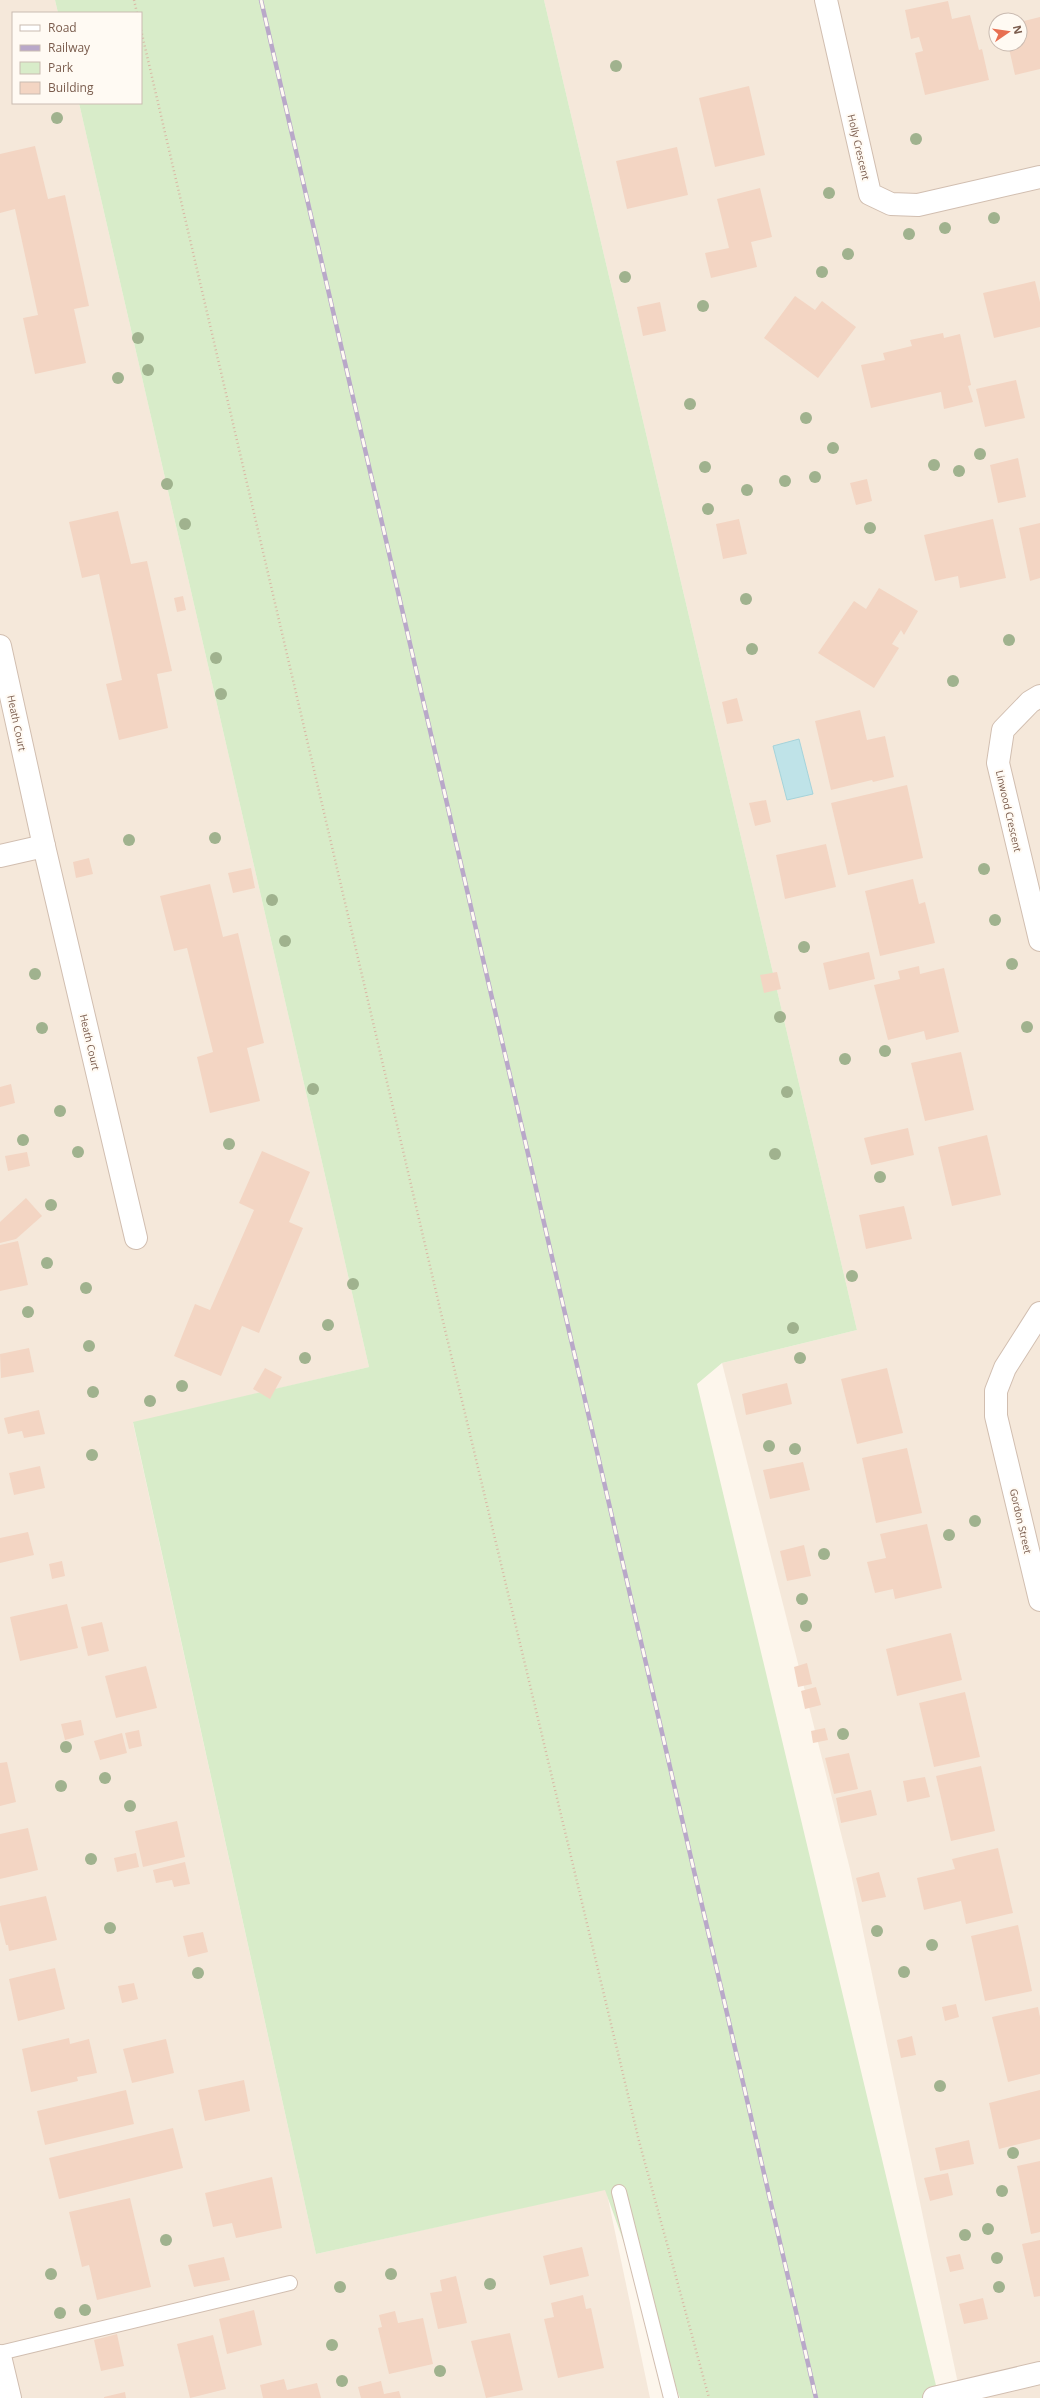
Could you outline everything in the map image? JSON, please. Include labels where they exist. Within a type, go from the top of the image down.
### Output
[{"type":"street","name":"Holly Crescent","points":[[826,0],[870,194],[891,204],[918,205],[1040,177]]},
{"type":"street","name":"Heath Court","points":[[0,646],[44,846],[136,1238]]},
{"type":"street","name":"Linwood Crescent","points":[[1040,696],[1030,702],[1003,730],[998,763],[1040,940]]},
{"type":"street","points":[[0,856],[44,846]]},
{"type":"street","name":"Gordon Street","points":[[1040,1313],[1005,1368],[996,1391],[996,1416],[1040,1600]]},
{"type":"street","points":[[1,2361],[10,2398]]},
{"type":"street","points":[[934,2398],[1040,2373]]},
{"type":"lane","points":[[619,2192],[671,2398]]},
{"type":"lane","points":[[1,2361],[290,2283]]},
{"type":"path","points":[[134,0],[137,12]]},
{"type":"path","points":[[142,34],[437,1297],[625,2079],[708,2398]]},
{"type":"shaded area","points":[[0,0],[55,0],[58,12],[12,12],[12,104],[79,104],[369,1367],[133,1423],[316,2254],[606,2189],[650,2398],[0,2398]]},
{"type":"shaded area","points":[[544,0],[1040,0],[1040,2398],[961,2398],[850,1869],[722,1363],[857,1330]]},
{"type":"green space","points":[[55,0],[544,0],[857,1330],[722,1363],[697,1384],[939,2398],[680,2398],[605,2190],[316,2254],[133,1422],[369,1367],[79,104],[142,104],[142,12],[58,12]]},
{"type":"water","points":[[799,739],[813,794],[787,800],[773,746]]},
{"type":"building","points":[[948,1],[952,19],[970,15],[979,50],[982,49],[989,80],[925,95],[915,53],[923,51],[919,37],[911,39],[905,10]]},
{"type":"building","points":[[1040,17],[1040,69],[1015,75],[1010,52],[1028,52],[1028,20]]},
{"type":"building","points":[[749,86],[765,155],[715,167],[699,98]]},
{"type":"building","points":[[35,146],[48,199],[65,195],[89,306],[74,309],[86,363],[35,374],[23,318],[38,315],[15,209],[0,213],[0,154]]},
{"type":"building","points":[[677,147],[688,195],[627,209],[616,161]]},
{"type":"building","points":[[760,188],[772,237],[751,242],[757,267],[711,278],[705,253],[729,248],[717,199]]},
{"type":"building","points":[[1035,281],[1040,302],[1040,327],[994,338],[983,293]]},
{"type":"building","points":[[795,296],[815,310],[822,301],[856,327],[818,378],[764,338]]},
{"type":"building","points":[[660,302],[666,331],[643,336],[637,307]]},
{"type":"building","points":[[943,333],[944,338],[960,334],[971,385],[968,386],[973,402],[944,409],[941,392],[871,408],[861,365],[885,360],[883,353],[912,346],[910,340]]},
{"type":"building","points":[[1016,380],[1025,418],[985,427],[976,389]]},
{"type":"building","points":[[1018,458],[1026,497],[998,503],[990,465]]},
{"type":"building","points":[[867,479],[872,501],[856,505],[850,483]]},
{"type":"building","points":[[118,511],[131,564],[147,561],[172,671],[157,674],[168,728],[119,740],[106,684],[122,680],[99,574],[82,578],[69,522]]},
{"type":"building","points":[[739,519],[747,554],[723,559],[716,524]]},
{"type":"building","points":[[993,519],[1006,578],[960,588],[958,576],[935,581],[924,535]]},
{"type":"building","points":[[1040,523],[1040,578],[1030,581],[1019,528]]},
{"type":"building","points":[[879,588],[918,611],[904,635],[901,630],[892,644],[899,648],[874,688],[818,653],[854,601],[866,609]]},
{"type":"building","points":[[183,596],[186,610],[177,612],[174,598]]},
{"type":"building","points":[[737,698],[743,721],[727,724],[722,702]]},
{"type":"building","points":[[860,710],[867,740],[885,736],[894,777],[873,782],[872,780],[831,790],[815,721]]},
{"type":"building","points":[[907,785],[923,858],[848,875],[831,803]]},
{"type":"building","points":[[766,800],[771,822],[755,826],[749,803]]},
{"type":"building","points":[[826,844],[836,887],[785,899],[776,855]]},
{"type":"building","points":[[89,858],[93,874],[76,878],[73,862]]},
{"type":"building","points":[[251,868],[255,888],[233,893],[228,873]]},
{"type":"building","points":[[913,879],[919,904],[925,902],[935,943],[880,956],[865,891]]},
{"type":"building","points":[[210,884],[223,937],[238,933],[264,1043],[247,1048],[260,1101],[210,1113],[197,1057],[213,1052],[187,948],[174,951],[160,896]]},
{"type":"building","points":[[869,952],[875,979],[829,990],[823,963]]},
{"type":"building","points":[[919,966],[920,974],[944,968],[959,1032],[926,1040],[924,1031],[888,1040],[874,985],[900,979],[898,971]]},
{"type":"building","points":[[777,972],[781,989],[764,993],[760,975]]},
{"type":"building","points":[[961,1052],[974,1110],[925,1121],[911,1063]]},
{"type":"building","points":[[11,1084],[15,1103],[0,1107],[0,1087]]},
{"type":"building","points":[[908,1128],[914,1155],[871,1165],[864,1138]]},
{"type":"building","points":[[987,1135],[1001,1195],[952,1206],[938,1147]]},
{"type":"building","points":[[262,1151],[310,1172],[289,1222],[303,1228],[259,1333],[242,1326],[221,1376],[174,1356],[195,1304],[210,1310],[254,1210],[239,1203]]},
{"type":"building","points":[[27,1152],[30,1166],[8,1171],[5,1156]]},
{"type":"building","points":[[26,1198],[42,1216],[16,1239],[0,1243],[0,1222]]},
{"type":"building","points":[[904,1206],[912,1239],[866,1249],[859,1215]]},
{"type":"building","points":[[18,1241],[28,1285],[0,1291],[0,1245]]},
{"type":"building","points":[[29,1348],[34,1372],[1,1378],[0,1354]]},
{"type":"building","points":[[265,1368],[282,1377],[270,1399],[253,1389]]},
{"type":"building","points":[[887,1368],[903,1433],[857,1444],[841,1379]]},
{"type":"building","points":[[787,1383],[792,1404],[746,1415],[742,1394]]},
{"type":"building","points":[[39,1410],[45,1434],[24,1438],[22,1431],[8,1434],[4,1418]]},
{"type":"building","points":[[907,1448],[922,1513],[876,1523],[862,1458]]},
{"type":"building","points":[[803,1462],[810,1490],[770,1499],[763,1470]]},
{"type":"building","points":[[40,1466],[45,1488],[14,1495],[9,1473]]},
{"type":"building","points":[[927,1524],[942,1588],[895,1599],[893,1589],[875,1593],[867,1562],[886,1558],[880,1534]]},
{"type":"building","points":[[28,1532],[34,1555],[0,1563],[0,1538]]},
{"type":"building","points":[[804,1545],[811,1576],[787,1581],[780,1551]]},
{"type":"building","points":[[62,1561],[65,1576],[52,1579],[49,1564]]},
{"type":"building","points":[[67,1604],[78,1648],[20,1661],[10,1617]]},
{"type":"building","points":[[102,1622],[109,1651],[88,1656],[81,1627]]},
{"type":"building","points":[[951,1633],[962,1680],[897,1696],[886,1649]]},
{"type":"building","points":[[807,1663],[812,1684],[798,1687],[794,1667]]},
{"type":"building","points":[[146,1666],[157,1708],[116,1718],[105,1676]]},
{"type":"building","points":[[816,1687],[821,1705],[805,1709],[801,1691]]},
{"type":"building","points":[[965,1692],[980,1757],[934,1767],[919,1703]]},
{"type":"building","points":[[81,1720],[84,1735],[65,1740],[61,1724]]},
{"type":"building","points":[[825,1728],[828,1740],[813,1743],[811,1731]]},
{"type":"building","points":[[139,1730],[142,1746],[129,1749],[125,1733]]},
{"type":"building","points":[[122,1733],[127,1753],[100,1760],[94,1741]]},
{"type":"building","points":[[849,1753],[858,1789],[834,1794],[825,1758]]},
{"type":"building","points":[[7,1762],[16,1802],[0,1806],[0,1763]]},
{"type":"building","points":[[981,1766],[995,1831],[951,1841],[936,1776]]},
{"type":"building","points":[[925,1777],[930,1797],[907,1802],[903,1781]]},
{"type":"building","points":[[871,1790],[877,1815],[841,1823],[836,1798]]},
{"type":"building","points":[[177,1821],[185,1857],[143,1867],[135,1831]]},
{"type":"building","points":[[28,1828],[38,1870],[0,1879],[0,1834]]},
{"type":"building","points":[[998,1848],[1013,1913],[966,1924],[961,1901],[924,1910],[917,1878],[955,1869],[952,1859]]},
{"type":"building","points":[[136,1853],[139,1867],[117,1872],[114,1858]]},
{"type":"building","points":[[185,1862],[190,1884],[174,1887],[172,1880],[156,1883],[153,1870]]},
{"type":"building","points":[[879,1872],[886,1897],[862,1902],[856,1878]]},
{"type":"building","points":[[46,1896],[57,1940],[9,1951],[0,1921],[0,1906]]},
{"type":"building","points":[[1018,1925],[1032,1991],[985,2001],[971,1936]]},
{"type":"building","points":[[203,1932],[208,1952],[188,1957],[183,1936]]},
{"type":"building","points":[[55,1968],[65,2009],[18,2021],[9,1979]]},
{"type":"building","points":[[134,1983],[138,1999],[122,2003],[118,1986]]},
{"type":"building","points":[[956,2004],[959,2017],[945,2021],[942,2007]]},
{"type":"building","points":[[1038,2007],[1040,2017],[1040,2074],[1008,2082],[992,2017]]},
{"type":"building","points":[[912,2036],[916,2055],[901,2058],[897,2040]]},
{"type":"building","points":[[69,2038],[70,2044],[89,2039],[97,2073],[77,2077],[78,2081],[31,2092],[22,2049]]},
{"type":"building","points":[[166,2039],[174,2073],[132,2083],[123,2049]]},
{"type":"building","points":[[244,2080],[250,2111],[205,2121],[198,2090]]},
{"type":"building","points":[[126,2090],[134,2124],[45,2145],[37,2111]]},
{"type":"building","points":[[1040,2090],[1040,2139],[999,2149],[989,2103]]},
{"type":"building","points":[[173,2128],[183,2168],[59,2199],[49,2158]]},
{"type":"building","points":[[969,2140],[974,2164],[940,2171],[935,2148]]},
{"type":"building","points":[[1040,2161],[1040,2232],[1031,2234],[1017,2166]]},
{"type":"building","points":[[948,2173],[953,2195],[930,2201],[924,2178]]},
{"type":"building","points":[[272,2177],[282,2228],[236,2238],[232,2223],[213,2227],[205,2193]]},
{"type":"building","points":[[130,2198],[151,2287],[97,2300],[89,2265],[82,2267],[69,2212]]},
{"type":"building","points":[[1040,2240],[1040,2296],[1034,2297],[1022,2244]]},
{"type":"building","points":[[582,2247],[589,2276],[550,2285],[543,2256]]},
{"type":"building","points":[[960,2254],[964,2269],[950,2272],[946,2257]]},
{"type":"building","points":[[224,2257],[230,2280],[194,2287],[188,2265]]},
{"type":"building","points":[[456,2276],[467,2323],[438,2329],[430,2293],[442,2291],[440,2280]]},
{"type":"building","points":[[583,2295],[586,2309],[591,2308],[604,2368],[558,2378],[544,2319],[554,2317],[551,2303]]},
{"type":"building","points":[[983,2298],[988,2319],[964,2324],[959,2304]]},
{"type":"building","points":[[254,2310],[262,2345],[227,2354],[219,2319]]},
{"type":"building","points":[[395,2311],[398,2323],[423,2318],[433,2364],[389,2374],[378,2328],[382,2327],[379,2315]]},
{"type":"building","points":[[510,2333],[523,2390],[486,2398],[471,2341]]},
{"type":"building","points":[[117,2334],[124,2366],[101,2371],[94,2340]]},
{"type":"building","points":[[213,2335],[226,2389],[190,2398],[177,2344]]},
{"type":"building","points":[[284,2379],[287,2390],[317,2383],[321,2398],[263,2398],[260,2385]]},
{"type":"building","points":[[381,2381],[384,2394],[399,2391],[401,2398],[361,2398],[358,2387]]},
{"type":"building","points":[[125,2392],[126,2398],[104,2398],[104,2397]]},
{"type":"railway","points":[[261,0],[816,2398]]}]
